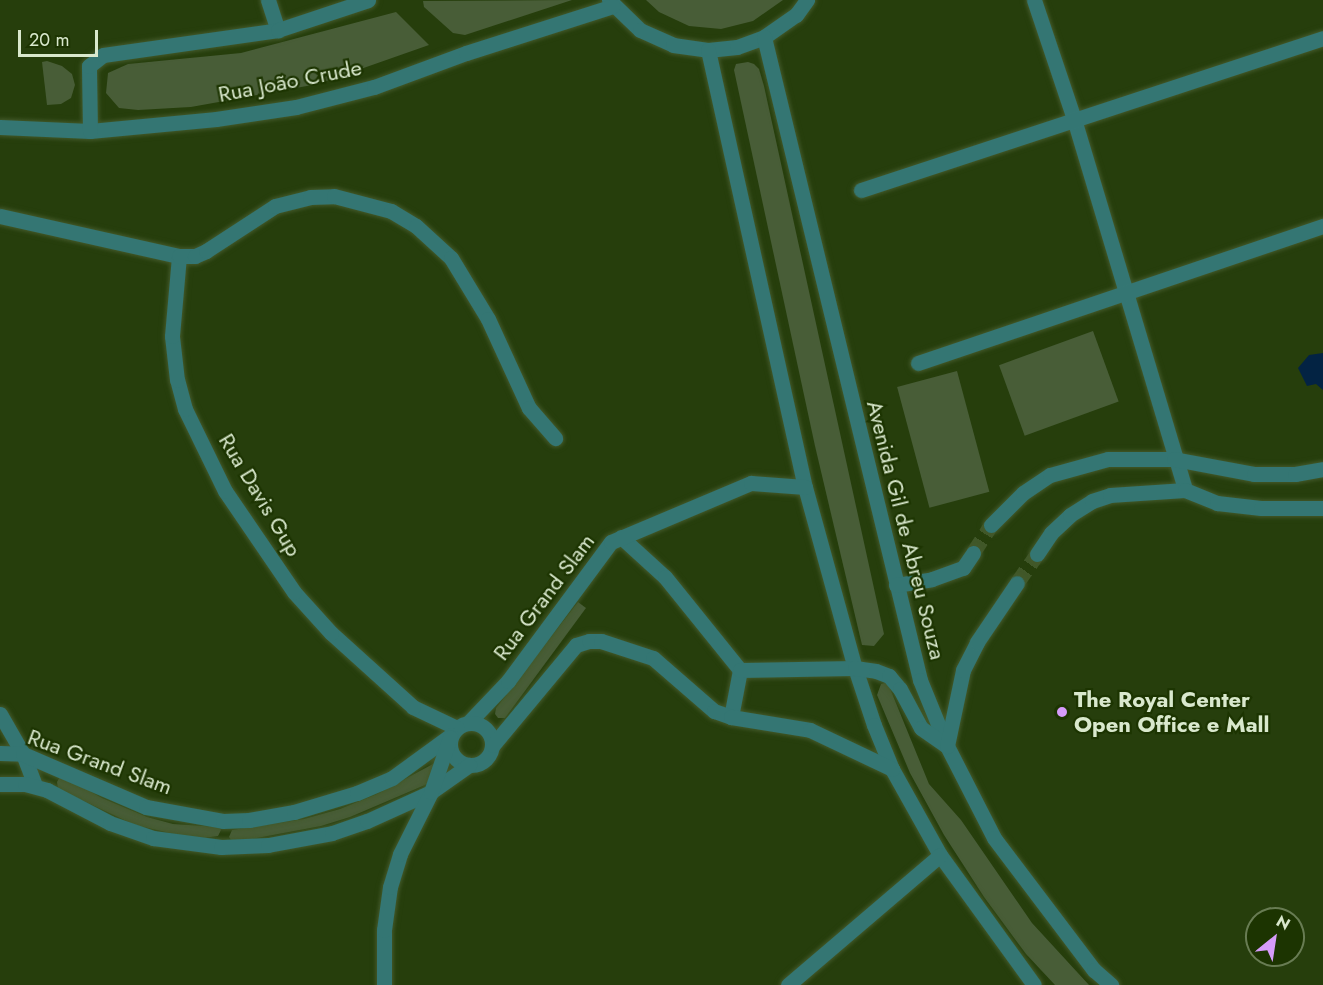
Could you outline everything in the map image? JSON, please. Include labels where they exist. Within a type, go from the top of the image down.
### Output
[{"type":"street","points":[[268,0],[278,30]]},
{"type":"street","points":[[90,131],[89,66],[103,55],[278,30],[368,0]]},
{"type":"street","points":[[611,3],[640,30],[672,45],[708,50],[737,47],[764,37],[796,15],[807,0]]},
{"type":"street","points":[[1034,0],[1074,119],[1185,490]]},
{"type":"street","name":"Rua João Crude","points":[[0,127],[90,131],[216,119],[296,107],[374,87],[611,3]]},
{"type":"street","name":"Avenida Gil de Abreu Souza","points":[[764,37],[920,680],[947,746],[994,838],[1094,969],[1111,985]]},
{"type":"street","points":[[861,190],[1323,38]]},
{"type":"street","points":[[708,50],[805,487],[855,668],[892,769],[940,855],[1034,985]]},
{"type":"street","points":[[0,216],[179,256],[195,256],[275,206],[310,197],[334,196],[391,211],[416,226],[451,258],[488,319],[529,408],[555,438]]},
{"type":"street","points":[[918,363],[1323,226]]},
{"type":"street","name":"Rua Davis Gup","points":[[179,256],[172,336],[177,380],[185,409],[225,491],[294,592],[331,633],[413,707],[459,728]]},
{"type":"street","points":[[991,525],[1023,493],[1050,476],[1108,459],[1174,459],[1254,474],[1295,474],[1323,469]]},
{"type":"street","name":"Rua Grand Slam","points":[[0,753],[23,754],[146,807],[223,821],[249,820],[294,812],[357,794],[392,778],[459,728],[502,690],[603,552],[621,537],[752,483],[805,487]]},
{"type":"street","points":[[1036,554],[1060,523],[1092,501],[1122,494],[1185,490],[1217,503],[1261,508],[1323,507]]},
{"type":"street","points":[[621,537],[665,577],[740,670],[731,717]]},
{"type":"street","points":[[896,585],[932,579],[963,568],[973,553]]},
{"type":"street","points":[[740,670],[855,668],[876,670],[889,676],[900,689],[921,728],[947,746],[963,670],[970,654],[1017,583]]},
{"type":"street","points":[[459,728],[452,755],[462,764],[483,762],[491,752],[493,745],[576,645],[589,641],[601,641],[653,658],[705,706],[731,717],[810,730],[892,769]]},
{"type":"street","points":[[0,714],[23,754],[35,786]]},
{"type":"street","points":[[384,985],[384,930],[390,887],[412,825],[431,792],[459,728],[476,723],[489,731],[493,745]]},
{"type":"street","name":"Rua Grand Slam","points":[[0,784],[35,786],[129,830],[170,841],[220,846],[268,844],[332,833],[367,821],[431,792],[469,765]]},
{"type":"street","points":[[788,985],[940,855]]},
{"type":"green space","points":[[572,0],[465,35],[453,33],[424,7],[423,1]]},
{"type":"green space","points":[[646,0],[783,0],[753,21],[721,29],[689,26],[659,12]]},
{"type":"green space","points":[[396,12],[429,45],[318,84],[191,107],[138,110],[119,108],[106,93],[108,73],[128,64],[241,53]]},
{"type":"green space","points":[[47,61],[62,66],[72,74],[75,85],[71,98],[61,104],[47,105],[42,62]]},
{"type":"green space","points":[[748,62],[759,69],[764,86],[884,634],[874,646],[862,645],[815,446],[734,70],[736,64]]},
{"type":"green space","points":[[1093,331],[1119,401],[1025,436],[999,365]]},
{"type":"green space","points":[[957,371],[989,492],[929,508],[897,387]]},
{"type":"green space","points":[[578,602],[586,608],[505,718],[498,718],[495,714],[496,708]]},
{"type":"green space","points":[[885,683],[889,686],[929,784],[961,820],[1032,923],[1089,985],[1055,985],[1026,954],[984,897],[944,835],[910,773],[877,695],[881,684]]},
{"type":"green space","points":[[433,764],[440,775],[425,785],[350,817],[321,826],[252,839],[232,841],[229,837],[232,830],[304,819],[340,809],[377,794]]},
{"type":"green space","points":[[61,775],[102,798],[147,817],[173,824],[219,827],[221,830],[218,836],[203,838],[135,825],[58,789],[57,782]]},
{"type":"water","points":[[1323,353],[1323,390],[1316,384],[1307,386],[1298,368],[1309,355]]},
{"type":"tunnel","points":[[973,553],[991,525]]},
{"type":"tunnel","points":[[1017,583],[1037,554]]},
{"type":"place","name":"The Royal Center Open Office e Mall","points":[[1062,712]]}]
